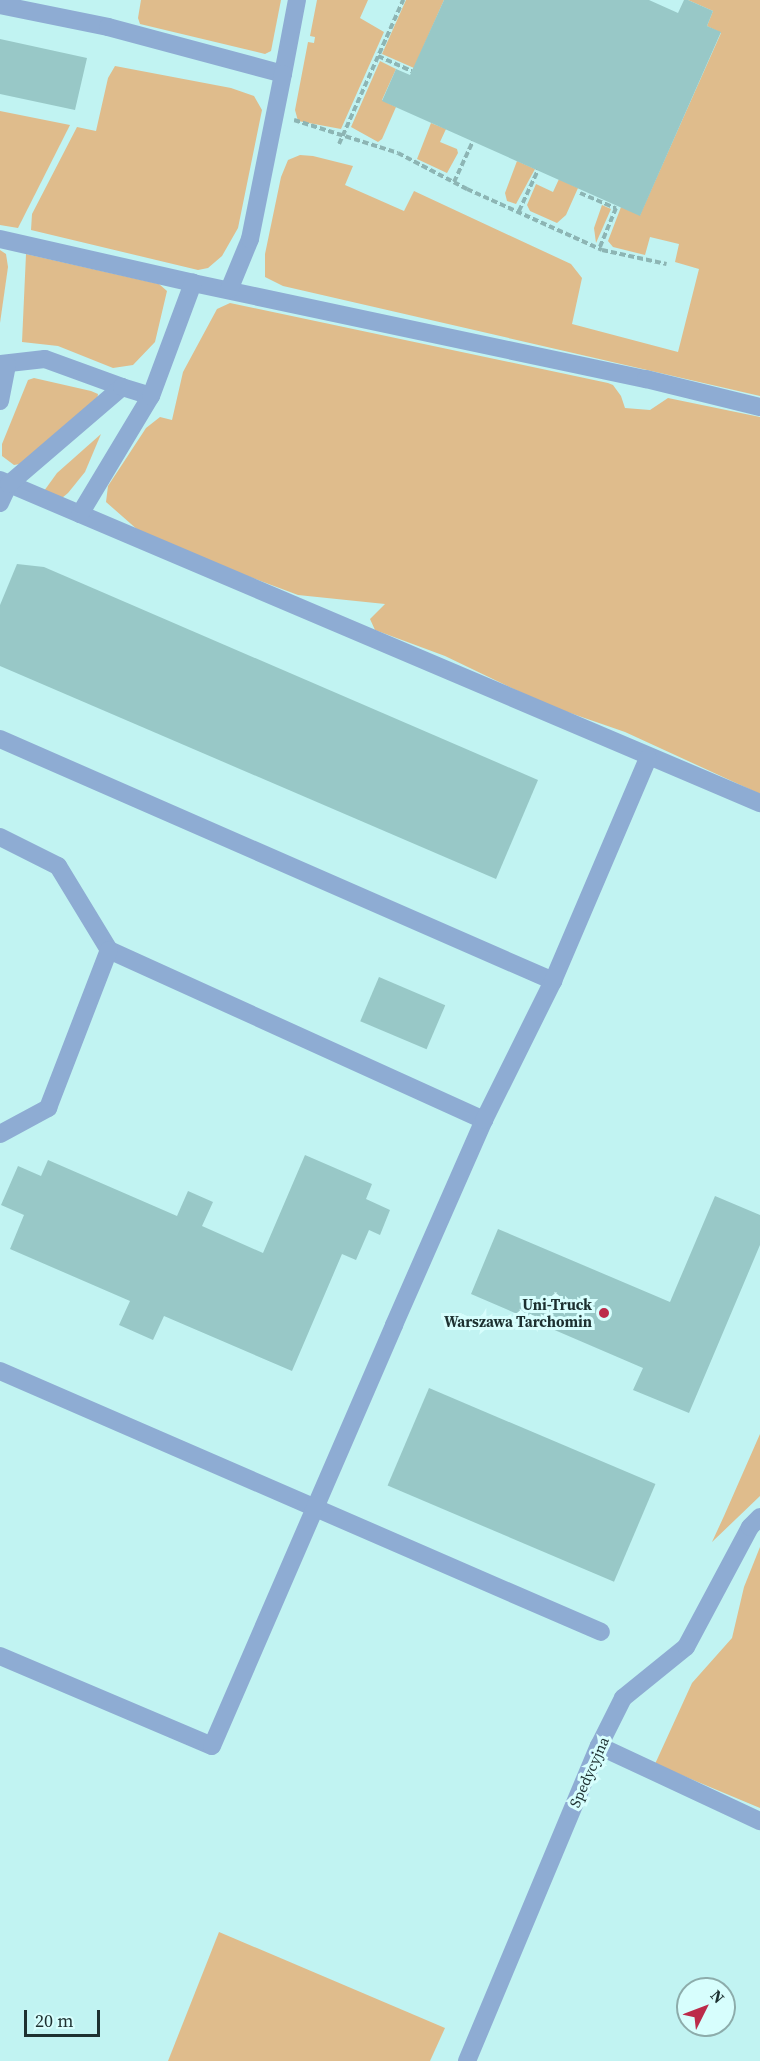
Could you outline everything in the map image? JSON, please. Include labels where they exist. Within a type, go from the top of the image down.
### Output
[{"type":"street","points":[[229,290],[250,238],[297,0]]},
{"type":"street","points":[[0,5],[108,27],[283,74]]},
{"type":"street","points":[[0,239],[194,283],[646,379],[760,407]]},
{"type":"street","points":[[80,514],[151,396],[194,283]]},
{"type":"street","points":[[0,401],[3,365],[45,359],[151,396]]},
{"type":"street","points":[[0,503],[5,482],[122,387]]},
{"type":"street","points":[[5,482],[648,758],[760,803]]},
{"type":"street","points":[[0,739],[553,981]]},
{"type":"street","points":[[0,1656],[212,1746],[484,1120],[553,981],[648,758]]},
{"type":"street","points":[[0,837],[58,866],[109,950],[484,1120]]},
{"type":"street","points":[[0,1134],[48,1108],[109,950]]},
{"type":"street","points":[[0,1371],[601,1632]]},
{"type":"street","name":"Spedycyjna","points":[[466,2061],[599,1746],[623,1698],[686,1647],[750,1527],[760,1516]]},
{"type":"street","points":[[599,1746],[760,1821]]},
{"type":"path","points":[[339,144],[403,0]]},
{"type":"path","points":[[378,56],[412,71]]},
{"type":"path","points":[[273,114],[398,153],[454,182],[599,249],[667,264]]},
{"type":"path","points":[[454,182],[473,141]]},
{"type":"path","points":[[519,211],[538,170]]},
{"type":"path","points":[[580,193],[616,208],[599,249]]},
{"type":"shaded area","points":[[141,0],[281,0],[271,51],[265,54],[140,24],[138,18]]},
{"type":"shaded area","points":[[317,0],[368,0],[360,18],[384,32],[341,129],[298,121],[295,110],[308,42],[314,43],[315,37],[310,36]]},
{"type":"shaded area","points":[[406,0],[444,0],[414,68],[382,54]]},
{"type":"shaded area","points":[[688,0],[760,0],[760,396],[283,286],[265,277],[265,254],[281,177],[288,160],[300,155],[313,156],[353,166],[345,185],[404,211],[414,191],[571,264],[582,278],[572,324],[678,352],[699,269],[675,262],[679,244],[650,237],[645,255],[613,247],[608,241],[621,207],[640,215],[721,33],[707,26],[713,11]]},
{"type":"shaded area","points":[[380,61],[396,69],[382,100],[396,107],[382,139],[378,142],[351,127]]},
{"type":"shaded area","points":[[115,66],[231,88],[254,96],[262,110],[238,228],[222,256],[208,268],[198,270],[31,230],[32,214],[77,127],[96,131],[108,78]]},
{"type":"shaded area","points":[[0,111],[70,125],[18,228],[0,225]]},
{"type":"shaded area","points":[[431,123],[446,129],[440,142],[457,149],[458,153],[447,173],[417,159]]},
{"type":"shaded area","points":[[517,161],[535,169],[516,204],[507,201],[505,193]]},
{"type":"shaded area","points":[[559,179],[578,188],[566,215],[557,223],[530,211],[527,205],[536,184],[553,192]]},
{"type":"shaded area","points":[[602,205],[611,209],[596,243],[594,228]]},
{"type":"shaded area","points":[[0,250],[6,254],[8,267],[0,323]]},
{"type":"shaded area","points":[[26,254],[159,284],[167,291],[155,342],[133,365],[113,368],[58,346],[22,342]]},
{"type":"shaded area","points":[[230,303],[608,383],[613,385],[621,396],[625,408],[650,410],[668,398],[760,417],[760,794],[625,732],[547,705],[445,656],[375,630],[370,619],[385,604],[298,595],[147,538],[106,502],[108,486],[146,428],[160,417],[172,420],[183,372],[217,309]]},
{"type":"shaded area","points":[[34,378],[91,391],[98,394],[97,400],[20,464],[14,465],[2,456],[2,444],[28,380]]},
{"type":"shaded area","points":[[101,434],[85,472],[68,493],[62,498],[44,491],[57,473]]},
{"type":"shaded area","points":[[760,1434],[760,1496],[712,1542],[724,1516]]},
{"type":"shaded area","points":[[760,1547],[760,1808],[655,1764],[692,1683],[732,1638],[744,1587]]},
{"type":"shaded area","points":[[219,1932],[445,2028],[430,2061],[168,2061]]},
{"type":"building","points":[[444,0],[649,0],[678,13],[684,0],[688,0],[713,11],[707,26],[721,32],[640,216],[382,101],[396,69],[410,75]]},
{"type":"building","points":[[0,39],[87,58],[75,110],[0,94]]},
{"type":"building","points":[[17,564],[44,567],[538,780],[496,879],[0,666],[0,605]]},
{"type":"building","points":[[379,977],[445,1005],[427,1049],[360,1021]]},
{"type":"building","points":[[305,1155],[372,1184],[366,1199],[390,1210],[380,1235],[369,1230],[356,1260],[342,1254],[292,1371],[164,1316],[153,1340],[119,1325],[130,1301],[10,1249],[24,1215],[1,1205],[18,1166],[41,1176],[48,1160],[177,1216],[188,1191],[213,1202],[202,1226],[263,1253]]},
{"type":"building","points":[[715,1196],[760,1215],[760,1245],[689,1413],[633,1390],[643,1368],[471,1294],[498,1229],[670,1302]]},
{"type":"building","points":[[429,1388],[655,1484],[614,1582],[388,1486]]},
{"type":"place","name":"Uni-Truck Warszawa Tarchomin","points":[[604,1313]]}]
